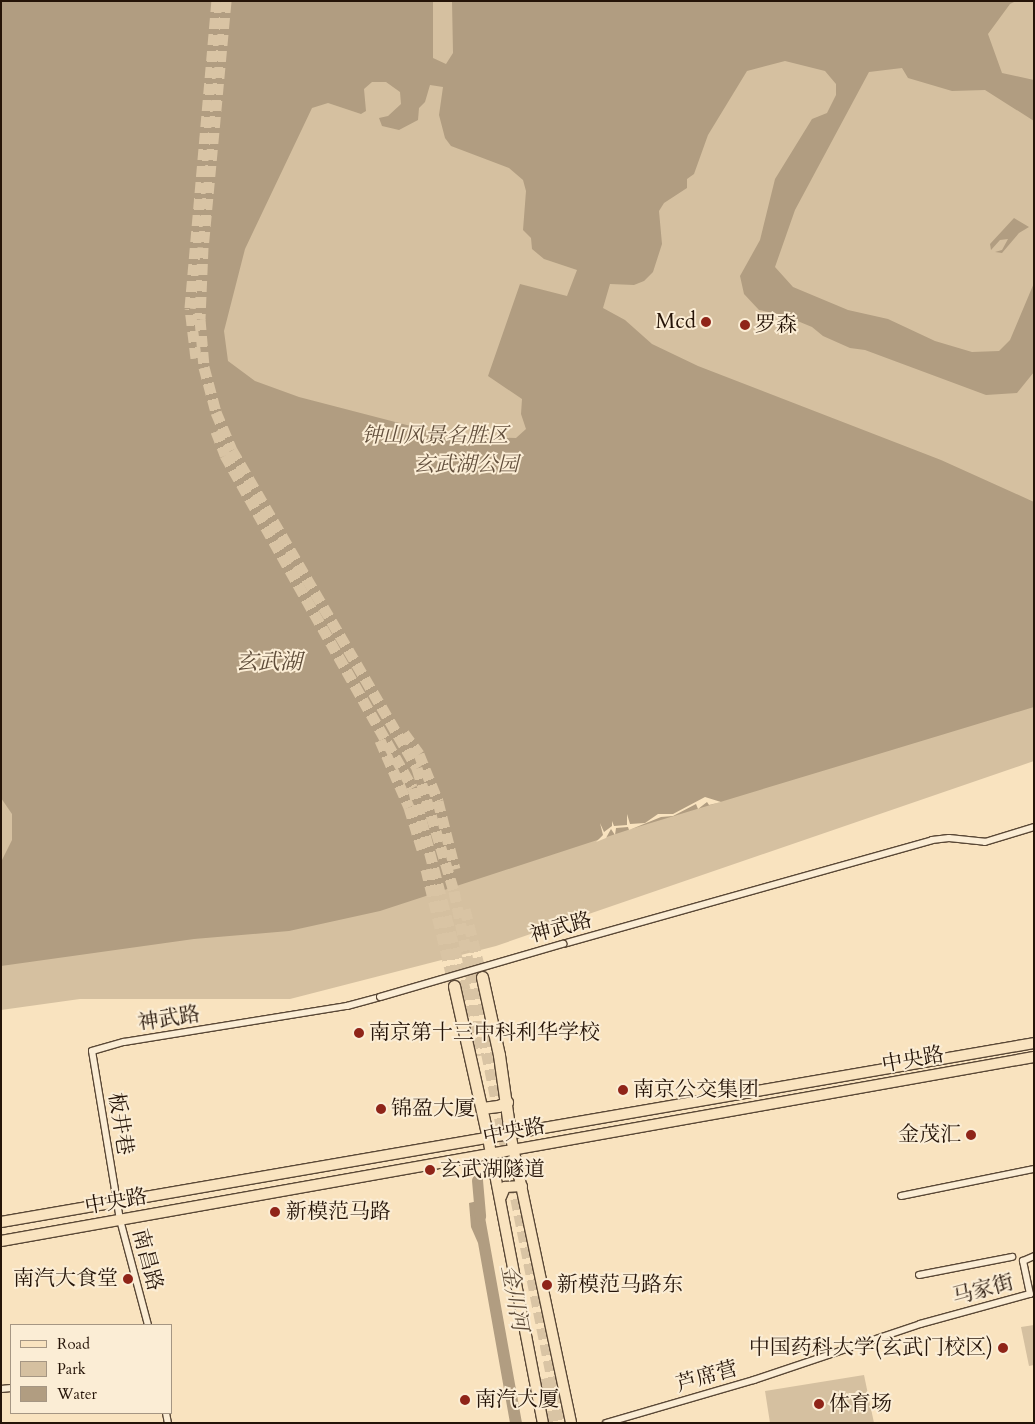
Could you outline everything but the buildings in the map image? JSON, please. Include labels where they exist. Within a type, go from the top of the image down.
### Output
[{"type":"highway","points":[[482,977],[506,1102],[510,1133]]},
{"type":"highway","points":[[454,986],[488,1138]]},
{"type":"highway","points":[[482,1108],[498,1106],[506,1102]]},
{"type":"main road","name":"中央路","points":[[1,1222],[1034,1043]]},
{"type":"main road","name":"中央路","points":[[1,1241],[1034,1057]]},
{"type":"main road","points":[[510,1133],[571,1423]]},
{"type":"main road","points":[[488,1138],[544,1423]]},
{"type":"main road","points":[[501,1197],[505,1187],[522,1186]]},
{"type":"street","name":"神武路","points":[[92,1051],[124,1042],[347,1006],[932,840],[949,838],[985,842],[1034,827]]},
{"type":"street","name":"板井巷","points":[[92,1051],[116,1202]]},
{"type":"street","points":[[901,1196],[1034,1169]]},
{"type":"street","name":"南昌路","points":[[116,1202],[148,1324]]},
{"type":"street","name":"马家街","points":[[929,1322],[1030,1294],[1023,1261],[1034,1256]]},
{"type":"street","points":[[919,1276],[1012,1257]]},
{"type":"street","name":"芦席营","points":[[606,1423],[754,1380],[929,1322]]},
{"type":"green space","name":"玄武湖","points":[[1,1],[1034,1],[1034,761],[496,946],[290,999],[80,999],[1,1010]]},
{"type":"green space","points":[[1034,1325],[1034,1365],[1029,1366],[1021,1327]]},
{"type":"green space","name":"体育场","points":[[864,1375],[874,1423],[770,1423],[765,1391]]},
{"type":"water","name":"玄武湖","points":[[1,1],[433,1],[433,58],[446,64],[453,53],[452,1],[1016,1],[1010,4],[988,34],[1002,73],[1034,80],[1034,121],[985,90],[952,91],[908,78],[902,68],[869,72],[795,210],[775,267],[793,287],[848,310],[888,319],[935,341],[972,352],[999,351],[1010,340],[1034,283],[1034,372],[1017,393],[986,395],[865,350],[850,348],[823,336],[812,327],[783,315],[759,310],[744,294],[740,276],[760,240],[775,179],[812,119],[827,113],[836,95],[836,84],[825,71],[785,61],[747,71],[708,135],[694,174],[687,179],[687,188],[664,203],[659,211],[662,244],[653,272],[644,281],[634,285],[610,284],[603,308],[625,320],[652,344],[698,366],[941,460],[1034,502],[1034,707],[631,829],[380,911],[289,931],[194,939],[1,966],[1,862],[12,840],[12,814],[1,798]],"holes":[[[372,82],[386,82],[400,92],[401,104],[388,116],[379,118],[382,126],[399,130],[418,120],[419,108],[425,102],[430,85],[443,87],[439,115],[445,138],[451,146],[509,168],[523,180],[526,191],[523,230],[531,238],[532,249],[544,259],[577,270],[567,296],[520,284],[488,376],[522,399],[521,414],[526,429],[516,438],[453,437],[299,397],[255,381],[228,361],[224,331],[245,249],[312,108],[328,103],[361,114],[366,111],[364,89]]]},
{"type":"water","points":[[1014,218],[1029,227],[1019,233],[1002,253],[995,252],[1002,250],[1008,239],[1000,240],[991,250],[990,244]]},
{"type":"water","points":[[482,1200],[522,1423],[510,1423],[478,1243],[471,1227],[469,1203]]},
{"type":"pier","points":[[705,797],[721,802],[709,805],[707,802],[698,809],[696,804],[673,816],[661,817],[629,830],[628,827],[616,828],[615,835],[611,829],[606,838],[596,842],[603,835],[600,823],[604,832],[612,826],[612,821],[614,826],[627,825],[627,814],[630,824],[645,823],[658,814],[673,814]]},
{"type":"waterway","name":"金川河","points":[[477,1180],[480,1216]]},
{"type":"tunnel","points":[[196,358],[190,308],[217,1]]},
{"type":"tunnel","points":[[226,1],[203,247],[200,319],[204,367],[216,412],[232,450],[417,768],[454,891],[561,1423]]},
{"type":"tunnel","points":[[216,431],[225,455],[413,788],[465,989],[479,1056]]},
{"type":"tunnel","points":[[404,733],[419,754],[438,801],[455,869]]},
{"type":"tunnel","points":[[380,740],[409,807],[422,849]]},
{"type":"tunnel","points":[[426,869],[454,986]]},
{"type":"tunnel","points":[[465,909],[482,977]]},
{"type":"tunnel","points":[[544,1378],[553,1423]]},
{"type":"place","name":"Mcd","points":[[706,322]]},
{"type":"place","name":"罗森","points":[[745,325]]},
{"type":"place","name":"南京第十三中科利华学校","points":[[359,1033]]},
{"type":"place","name":"南京公交集团","points":[[623,1090]]},
{"type":"place","name":"锦盈大厦","points":[[381,1109]]},
{"type":"place","name":"金茂汇","points":[[971,1135]]},
{"type":"place","name":"玄武湖隧道","points":[[430,1170]]},
{"type":"place","name":"新模范马路","points":[[275,1212]]},
{"type":"place","name":"南汽大食堂","points":[[128,1279]]},
{"type":"place","name":"新模范马路东","points":[[547,1285]]},
{"type":"place","name":"中国药科大学(玄武门校区)","points":[[1003,1348]]},
{"type":"place","name":"南汽大厦","points":[[465,1400]]},
{"type":"place","name":"体育场","points":[[819,1404]]},
{"type":"park label","name":"钟山风景名胜区","points":[[435,436]]},
{"type":"park label","name":"玄武湖公园","points":[[466,465]]}]
